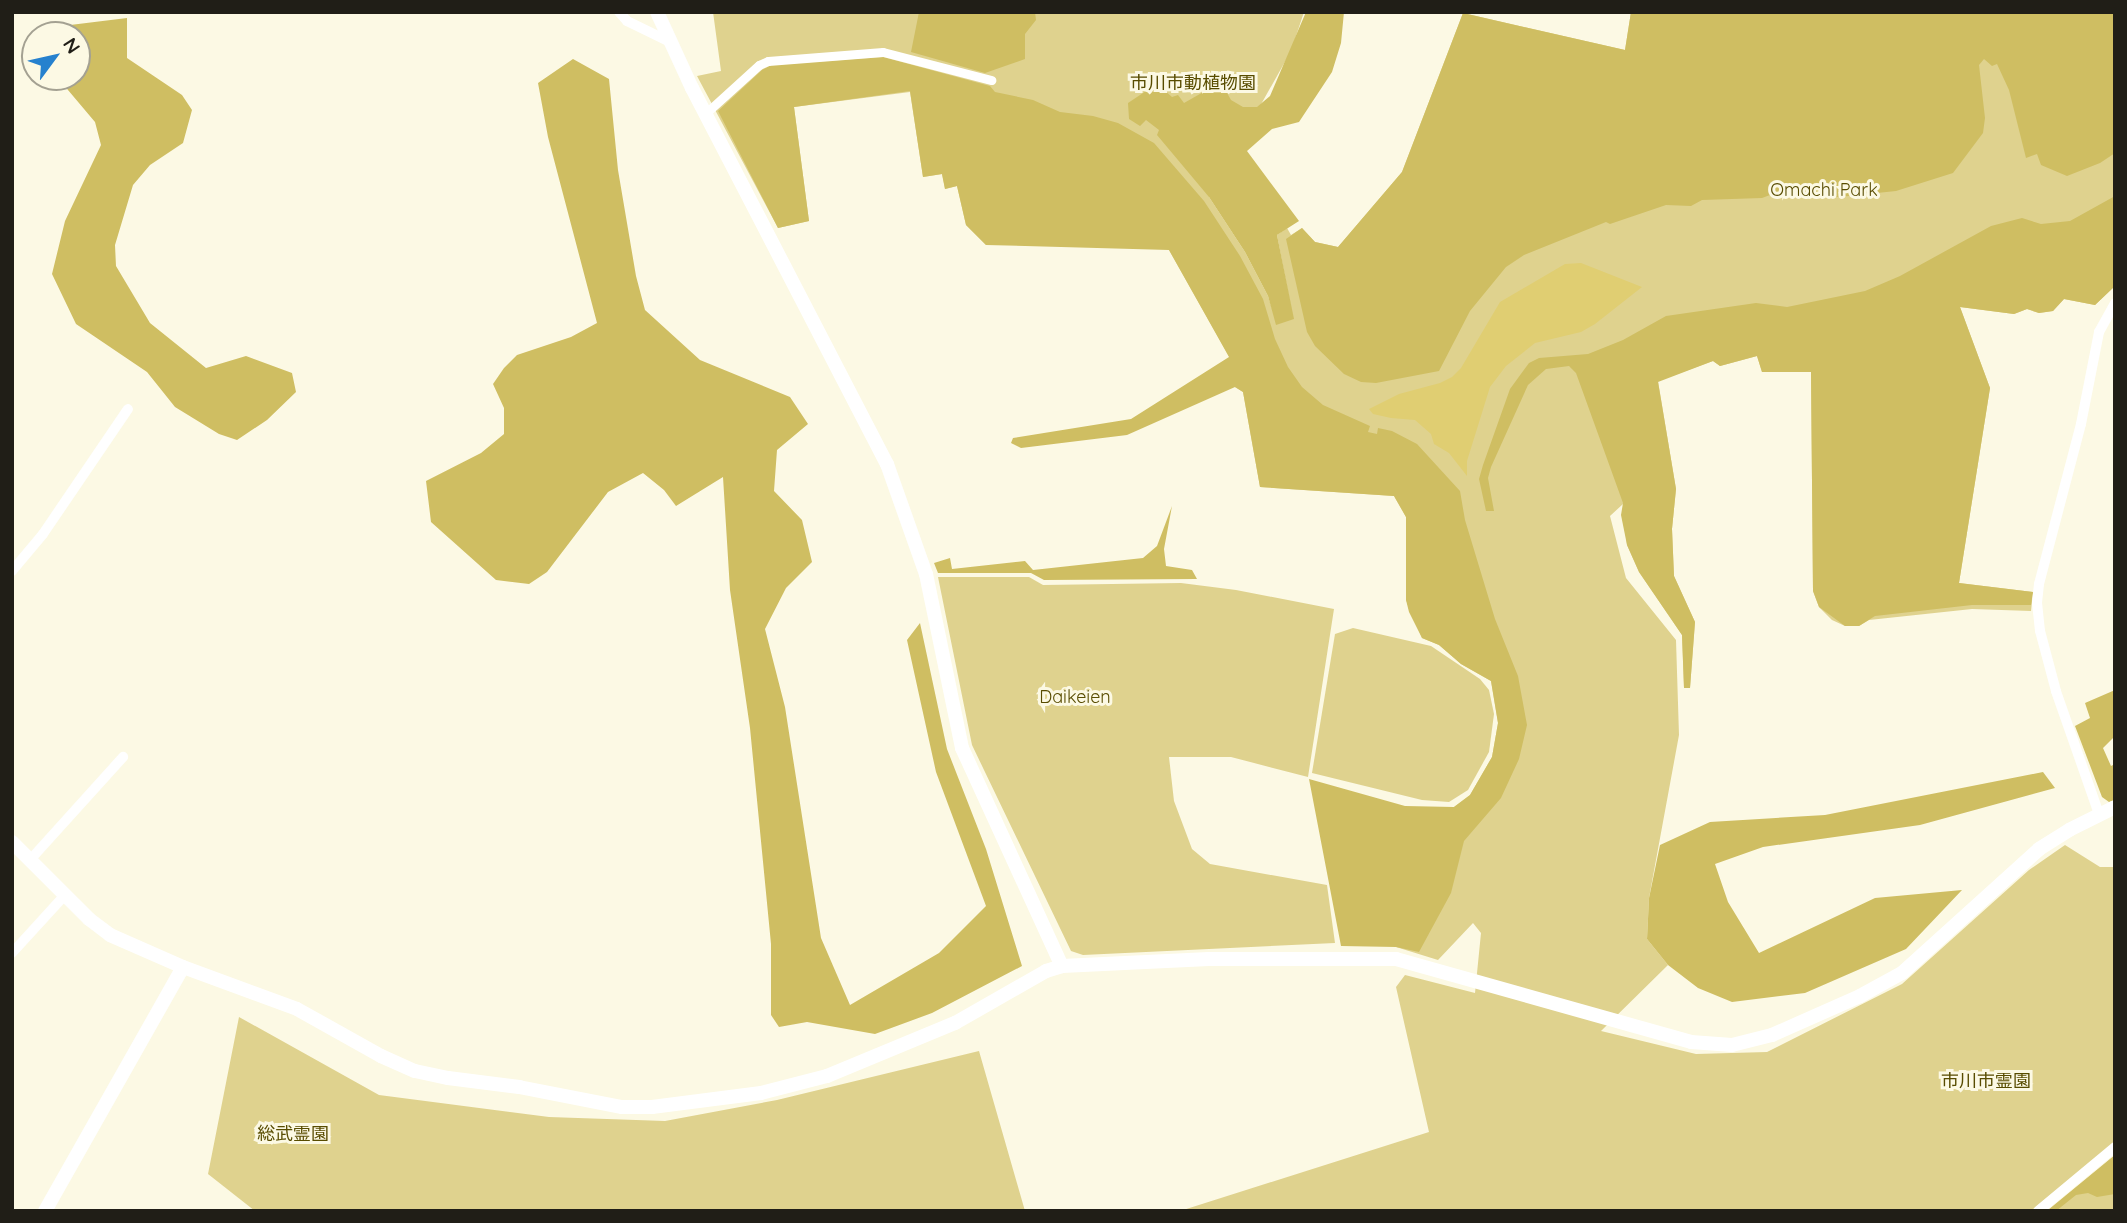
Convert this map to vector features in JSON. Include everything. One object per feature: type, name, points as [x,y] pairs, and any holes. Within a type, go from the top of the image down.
[{"type":"street","points":[[619,12],[627,21],[670,42]]},
{"type":"street","points":[[657,12],[706,113],[887,464],[926,574],[962,748],[1062,966]]},
{"type":"street","points":[[706,113],[759,65],[768,61],[883,52],[991,80]]},
{"type":"street","points":[[2099,814],[2056,691],[2040,631],[2037,603],[2039,584],[2081,424],[2099,332],[2115,303]]},
{"type":"street","points":[[12,571],[43,534],[128,409]]},
{"type":"street","points":[[30,860],[122,757]]},
{"type":"street","points":[[12,842],[64,896],[110,935],[183,967],[298,1009],[381,1056],[415,1071],[622,1107],[652,1107],[761,1093],[816,1080],[947,1027],[1046,971],[1062,966],[1209,959],[1396,959],[1691,1041],[1732,1045],[1772,1035],[1860,996],[1902,973],[2039,849],[2115,807]]},
{"type":"street","points":[[12,953],[64,896]]},
{"type":"street","points":[[46,1211],[183,967]]},
{"type":"street","points":[[2038,1211],[2115,1147]]},
{"type":"green space","name":"Omachi Park","points":[[713,12],[1304,12],[1291,51],[1209,197],[1245,252],[1268,296],[1277,324],[1293,318],[1277,235],[1287,228],[1291,235],[1302,228],[1315,242],[1338,247],[1402,172],[1463,13],[1625,50],[1631,12],[2115,12],[2115,286],[2095,305],[2064,299],[2053,311],[2039,313],[2027,309],[2014,314],[1960,307],[1990,388],[1959,583],[2033,592],[2031,611],[1972,609],[1869,620],[1859,626],[1845,626],[1832,620],[1819,607],[1813,591],[1811,372],[1762,372],[1757,356],[1720,366],[1713,361],[1658,381],[1676,489],[1672,529],[1674,576],[1695,622],[1690,688],[1684,688],[1682,635],[1639,572],[1627,545],[1623,504],[1610,516],[1626,578],[1676,640],[1679,735],[1649,898],[1647,939],[1668,965],[1601,1031],[1696,1054],[1767,1052],[1902,984],[2029,870],[2065,845],[2100,867],[2115,867],[2115,1142],[2031,1211],[1180,1211],[1429,1132],[1396,987],[1405,975],[1475,993],[1481,933],[1473,923],[1438,960],[1396,947],[1454,807],[1470,795],[1492,757],[1498,723],[1491,681],[1461,664],[1439,645],[1422,638],[1406,600],[1406,517],[1394,496],[1260,487],[1243,392],[1235,387],[1230,358],[1169,250],[1114,185],[998,244],[986,245],[966,225],[957,186],[945,189],[942,174],[923,177],[910,92],[794,107],[809,221],[778,228],[697,76],[721,71]]},
{"type":"green space","points":[[919,12],[1035,12],[1036,20],[1025,34],[1025,59],[985,73],[911,52]]},
{"type":"green space","points":[[1306,12],[1344,12],[1341,43],[1332,72],[1299,122],[1272,129],[1247,151],[1299,221],[1277,235],[1294,319],[1276,325],[1268,296],[1245,252],[1209,197],[1157,135],[1159,130],[1146,120],[1140,126],[1129,119],[1128,103],[1152,87],[1163,89],[1172,97],[1178,95],[1184,103],[1221,82],[1231,100],[1243,107],[1257,107],[1270,96]]},
{"type":"green space","points":[[1631,12],[2115,12],[2115,153],[2100,163],[2067,176],[2041,165],[2037,154],[2026,158],[2009,90],[1997,64],[1992,66],[1984,59],[1979,65],[1985,118],[1983,133],[1953,173],[1896,191],[1839,197],[1770,195],[1762,198],[1702,200],[1691,206],[1666,205],[1610,224],[1606,222],[1524,255],[1506,267],[1470,311],[1439,371],[1376,383],[1361,382],[1344,374],[1315,346],[1307,332],[1286,239],[1302,228],[1315,242],[1338,247],[1402,172],[1463,13],[1625,50]]},
{"type":"green space","points":[[127,18],[127,58],[182,95],[192,110],[183,143],[150,165],[133,185],[115,245],[116,266],[150,323],[206,368],[246,356],[292,373],[296,392],[267,420],[237,440],[219,434],[175,407],[147,372],[76,324],[52,274],[65,221],[101,145],[95,122],[69,91],[91,91],[91,22]]},
{"type":"green space","points":[[883,57],[990,86],[995,92],[1033,100],[1060,112],[1093,116],[1118,123],[1154,143],[1204,201],[1240,256],[1263,299],[1275,339],[1288,367],[1302,387],[1323,405],[1370,426],[1368,432],[1377,434],[1378,428],[1392,431],[1417,444],[1460,491],[1465,520],[1495,619],[1518,676],[1527,725],[1519,759],[1501,798],[1464,841],[1451,893],[1419,952],[1396,947],[1341,946],[1309,779],[1405,806],[1454,807],[1470,795],[1492,757],[1498,723],[1491,681],[1461,664],[1439,645],[1422,638],[1409,612],[1406,600],[1406,517],[1394,496],[1260,487],[1243,392],[1235,387],[1127,435],[1021,448],[1011,443],[1013,438],[1131,419],[1229,357],[1169,250],[986,245],[966,225],[957,186],[945,189],[942,174],[923,177],[910,91],[794,107],[809,221],[778,228],[718,111],[762,70],[771,65]]},
{"type":"green space","points":[[573,59],[609,79],[618,170],[636,276],[645,310],[700,360],[790,397],[808,424],[777,450],[774,491],[802,520],[812,562],[786,588],[765,629],[785,707],[821,938],[850,1005],[939,953],[986,906],[936,772],[907,640],[920,623],[947,749],[986,849],[1022,966],[932,1013],[875,1034],[807,1022],[779,1027],[771,1015],[771,944],[750,728],[730,590],[723,477],[676,506],[664,490],[643,473],[608,492],[547,572],[529,584],[496,580],[431,522],[426,481],[481,453],[504,434],[504,408],[493,384],[504,368],[517,355],[571,337],[597,323],[548,137],[538,83]]},
{"type":"green space","points":[[2115,196],[2115,286],[2095,305],[2064,299],[2053,311],[2039,313],[2027,309],[2014,314],[1960,307],[1990,388],[1959,583],[2033,592],[2031,605],[1972,605],[1875,616],[1859,626],[1845,626],[1819,607],[1813,591],[1811,372],[1762,372],[1757,356],[1720,366],[1713,361],[1658,382],[1676,489],[1672,529],[1674,576],[1695,622],[1690,688],[1684,688],[1682,635],[1639,572],[1627,545],[1621,515],[1623,503],[1576,373],[1569,366],[1546,369],[1528,385],[1491,467],[1488,478],[1494,511],[1486,511],[1479,479],[1483,465],[1510,389],[1529,363],[1539,358],[1588,354],[1623,340],[1666,316],[1756,303],[1787,307],[1865,291],[1900,276],[1991,226],[2022,218],[2041,224],[2070,221]]},
{"type":"green space","points":[[1172,506],[1164,549],[1166,566],[1192,570],[1197,579],[1044,580],[1031,573],[938,573],[934,563],[950,558],[952,569],[1025,561],[1033,570],[1143,558],[1157,546]]},
{"type":"green space","name":"Daikeien","points":[[938,577],[1029,577],[1043,585],[1181,583],[1236,590],[1334,609],[1308,777],[1231,757],[1169,757],[1174,801],[1192,849],[1210,864],[1327,885],[1335,943],[1083,955],[1071,951],[972,745]]},
{"type":"green space","points":[[1353,628],[1431,646],[1480,679],[1489,690],[1494,714],[1489,752],[1468,790],[1449,802],[1422,800],[1312,773],[1335,634]]},
{"type":"green space","points":[[2115,690],[2115,736],[2103,748],[2111,766],[2115,764],[2115,800],[2109,802],[2102,797],[2075,726],[2090,718],[2085,703]]},
{"type":"green space","points":[[2043,772],[2055,788],[1920,825],[1763,847],[1715,864],[1728,902],[1759,953],[1875,898],[1962,890],[1906,949],[1805,993],[1732,1002],[1698,988],[1668,965],[1647,939],[1649,898],[1660,845],[1710,822],[1825,815]]},
{"type":"green space","name":"総武霊園","points":[[239,1017],[379,1095],[549,1117],[665,1121],[777,1100],[979,1051],[1025,1211],[255,1211],[208,1174]]},
{"type":"green space","points":[[2115,1155],[2115,1211],[2047,1211]]},
{"type":"green space","points":[[2115,1155],[2115,1194],[2097,1197],[2088,1193],[2076,1195],[2056,1211],[2047,1211]]},
{"type":"shaded area","points":[[1581,263],[1642,287],[1595,324],[1581,332],[1535,343],[1506,366],[1490,387],[1467,461],[1467,476],[1449,453],[1434,444],[1431,434],[1415,420],[1373,414],[1369,409],[1399,394],[1452,377],[1461,368],[1500,302],[1565,264]]},
{"type":"park label","name":"市川市動植物園","points":[[1193,83]]},
{"type":"park label","name":"市川市霊園","points":[[1986,1081]]}]
